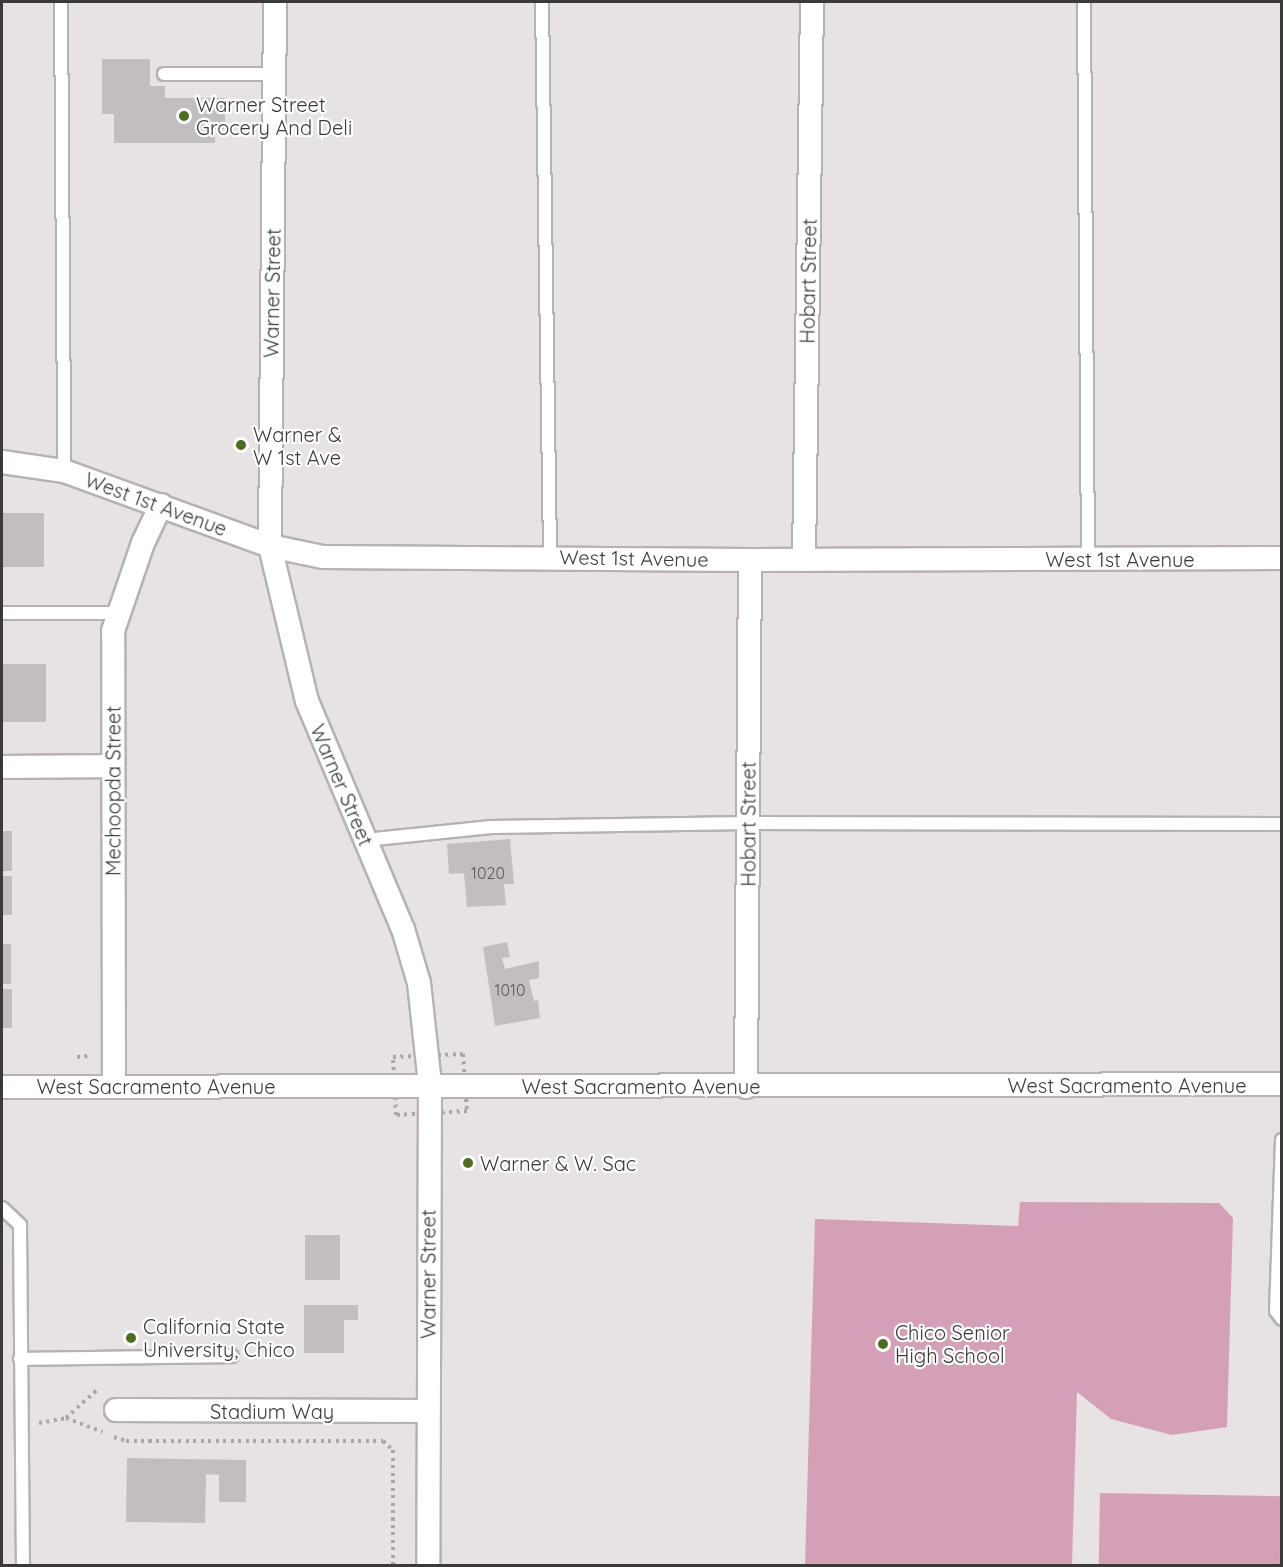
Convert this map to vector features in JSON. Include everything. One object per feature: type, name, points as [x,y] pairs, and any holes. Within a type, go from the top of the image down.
[{"type":"street","name":"Warner Street","points":[[276,2],[270,546],[306,701],[403,929],[419,983],[430,1084],[428,1566]]},
{"type":"street","name":"Hobart Street","points":[[804,560],[812,2]]},
{"type":"street","name":"West 1st Avenue","points":[[2,462],[64,471],[161,504],[270,546],[323,557],[750,560],[1281,558]]},
{"type":"street","name":"Mechoopda Street","points":[[114,1087],[113,631],[117,612],[161,504]]},
{"type":"street","name":"Hobart Street","points":[[746,1087],[750,560]]},
{"type":"street","points":[[2,767],[113,766]]},
{"type":"street","name":"West Sacramento Avenue","points":[[2,1088],[430,1084],[746,1087],[1281,1084]]},
{"type":"street","name":"Stadium Way","points":[[116,1410],[427,1411]]},
{"type":"lane","points":[[61,2],[64,471]]},
{"type":"lane","points":[[542,2],[550,557]]},
{"type":"lane","points":[[1084,2],[1088,559]]},
{"type":"lane","points":[[164,74],[275,74]]},
{"type":"lane","points":[[2,613],[117,612]]},
{"type":"lane","points":[[365,840],[491,827],[748,823],[1281,824]]},
{"type":"lane","points":[[1281,1140],[1276,1311],[1281,1318]]},
{"type":"lane","points":[[2,1208],[20,1225],[23,1566]]},
{"type":"lane","points":[[20,1359],[232,1356]]},
{"type":"path","points":[[97,1390],[66,1418],[126,1441],[383,1441],[393,1450],[393,1566]]},
{"type":"shaded area","points":[[1020,1202],[1219,1203],[1233,1218],[1227,1427],[1172,1435],[1111,1419],[1077,1392],[1072,1565],[805,1565],[815,1219],[1018,1226]]},
{"type":"shaded area","points":[[1100,1493],[1281,1496],[1280,1566],[1099,1565]]},
{"type":"building","points":[[102,59],[150,59],[150,86],[165,86],[165,98],[225,98],[225,129],[215,129],[215,143],[114,143],[114,114],[102,114]]},
{"type":"building","points":[[2,513],[44,513],[44,567],[2,567]]},
{"type":"building","points":[[2,664],[46,664],[46,722],[2,722]]},
{"type":"building","points":[[2,831],[12,831],[12,871],[2,871]]},
{"type":"building","points":[[510,839],[514,884],[504,884],[506,905],[467,907],[464,873],[449,874],[447,844]]},
{"type":"building","points":[[2,876],[12,876],[12,915],[2,915]]},
{"type":"building","points":[[507,942],[510,957],[502,958],[505,969],[539,961],[539,978],[529,980],[534,1001],[538,1000],[540,1018],[495,1026],[483,947]]},
{"type":"building","points":[[2,944],[11,944],[11,984],[2,984]]},
{"type":"building","points":[[2,989],[12,989],[12,1028],[2,1028]]},
{"type":"building","points":[[305,1235],[340,1235],[340,1280],[305,1280]]},
{"type":"building","points":[[304,1305],[358,1305],[358,1320],[344,1320],[344,1353],[304,1353]]},
{"type":"building","points":[[127,1458],[246,1460],[246,1502],[219,1502],[219,1475],[206,1474],[205,1523],[126,1522]]},
{"type":"place","name":"Warner Street Grocery And Deli","points":[[184,116]]},
{"type":"place","name":"Warner & W 1st Ave","points":[[241,445]]},
{"type":"place","name":"Warner & W. Sac","points":[[468,1163]]},
{"type":"place","name":"California State University, Chico","points":[[131,1338]]},
{"type":"place","name":"Chico Senior High School","points":[[883,1344]]}]
